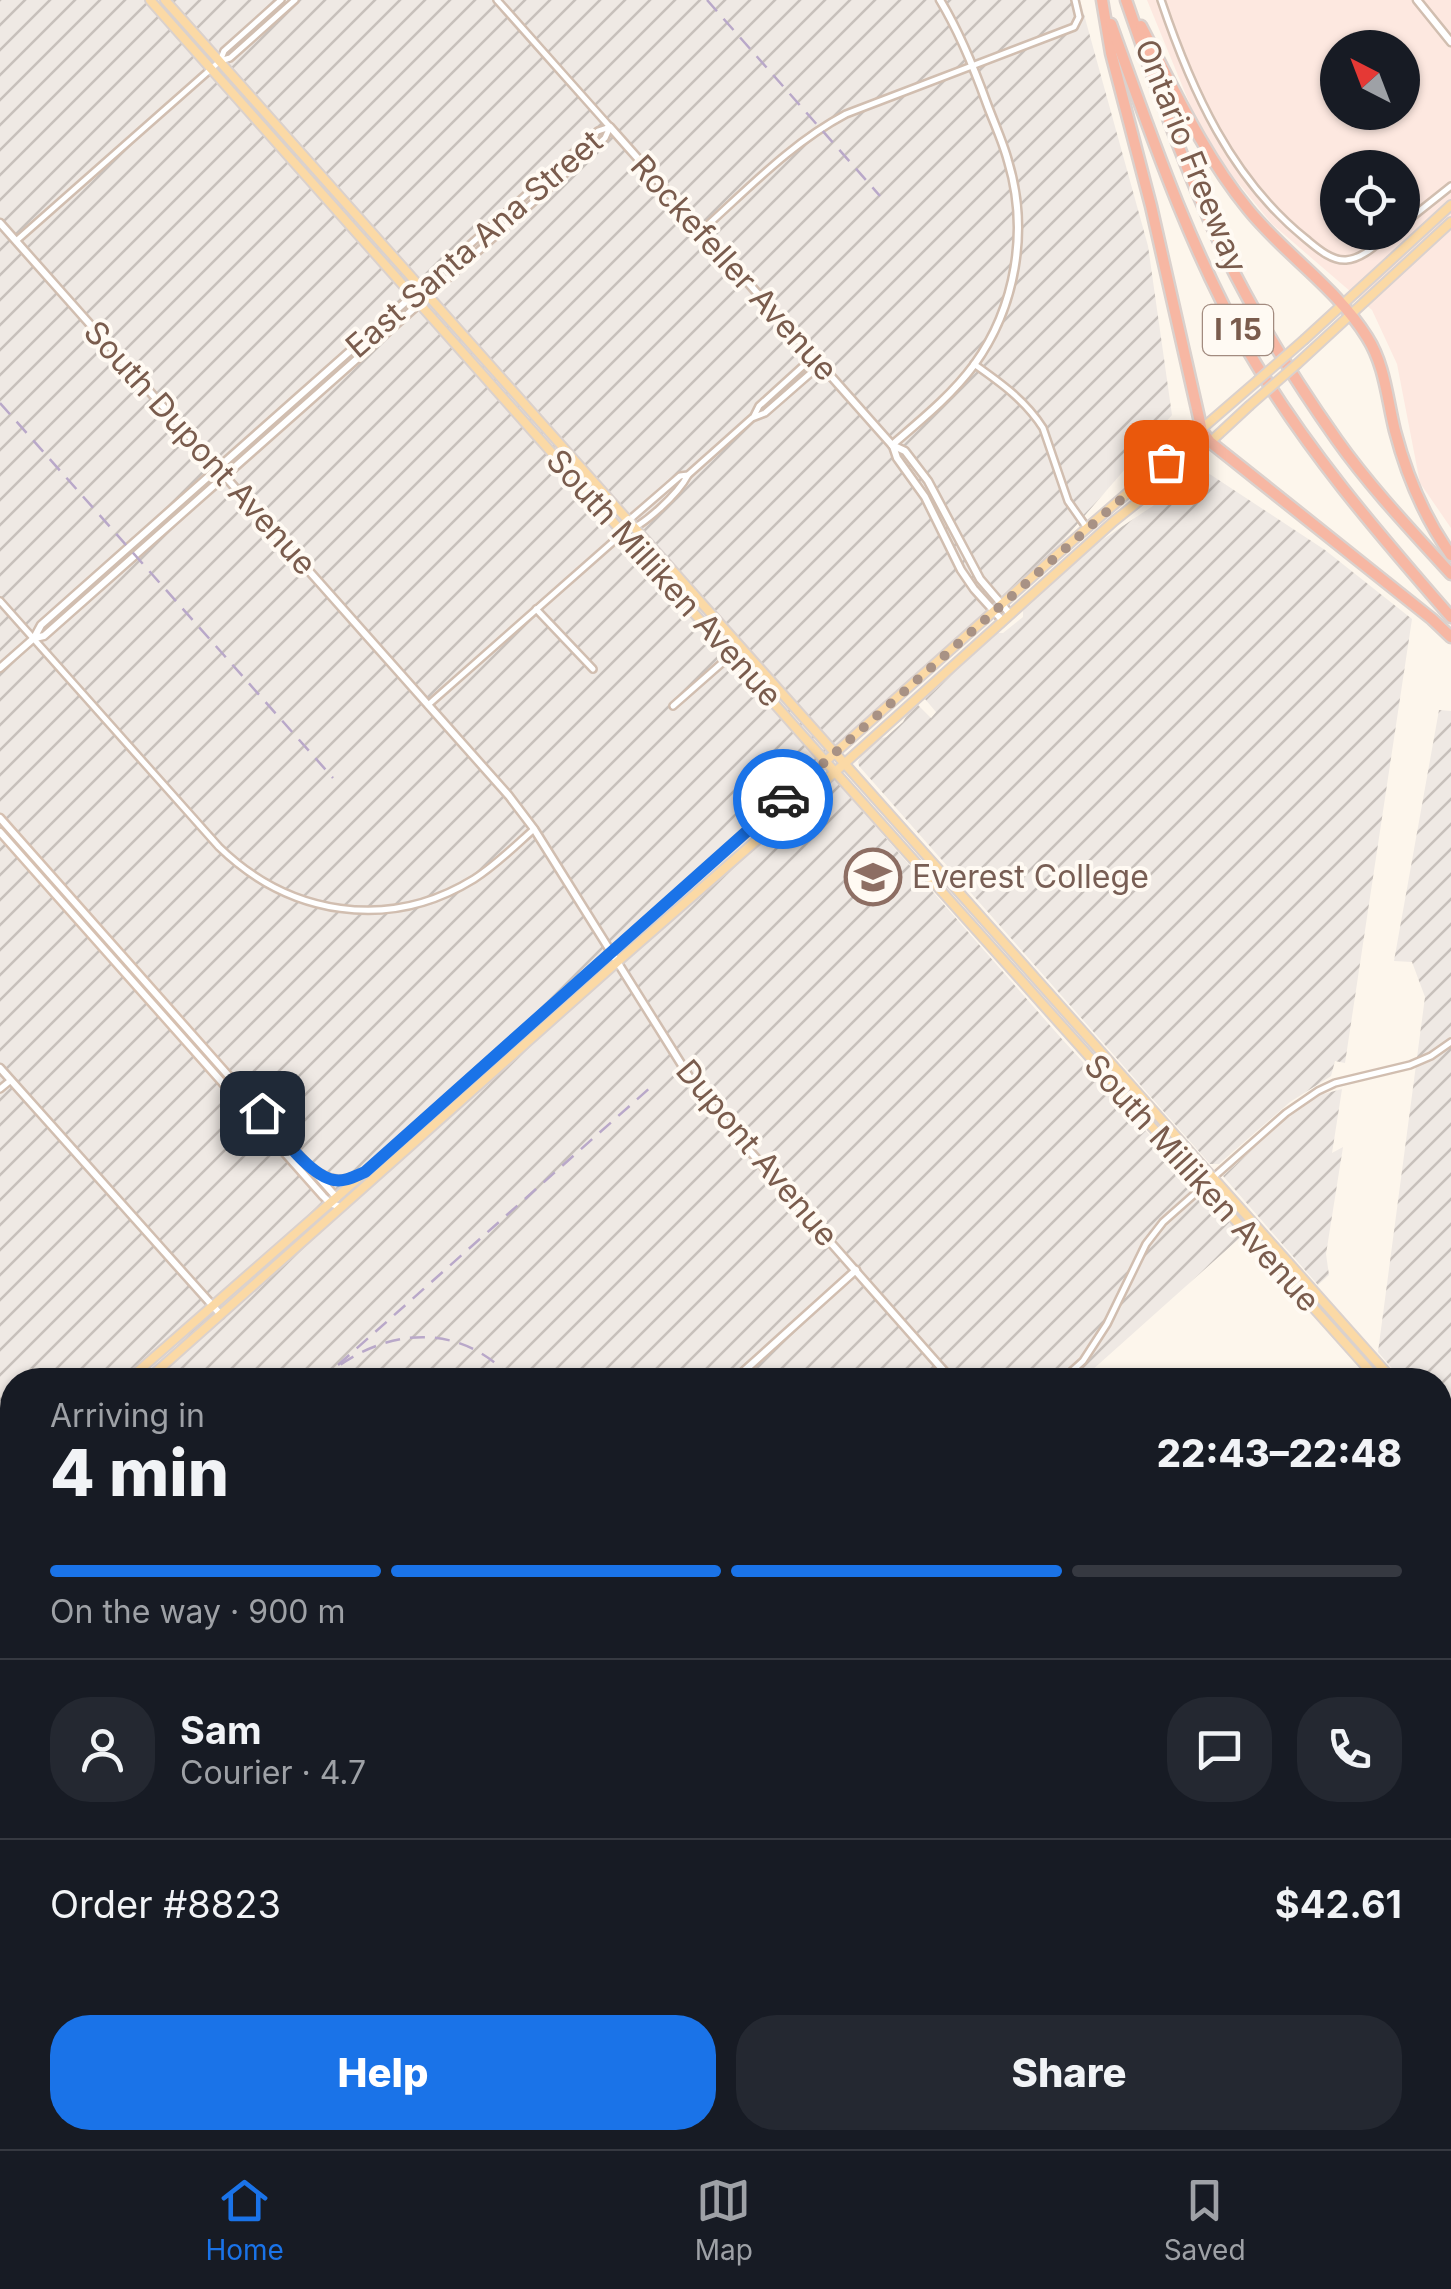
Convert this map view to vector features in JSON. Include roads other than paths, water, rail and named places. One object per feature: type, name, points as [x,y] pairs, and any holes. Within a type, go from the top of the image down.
[{"type":"highway","points":[[1102,0],[1111,53],[1151,206],[1202,431],[1210,442],[1451,637]]},
{"type":"highway","name":"Ontario Freeway","points":[[1102,0],[1189,232],[1248,349],[1350,500],[1451,617]]},
{"type":"highway","points":[[1127,0],[1222,175],[1262,226],[1344,304],[1379,358],[1398,443],[1415,494],[1451,555]]},
{"type":"highway","name":"Ontario Freeway","points":[[1127,0],[1210,224],[1270,336],[1338,442],[1451,574]]},
{"type":"main road","name":"South Milliken Avenue","points":[[150,0],[1367,1368]]},
{"type":"main road","name":"South Milliken Avenue","points":[[165,0],[1382,1368]]},
{"type":"main road","points":[[147,1368],[152,1359],[1202,431],[1451,205]]},
{"type":"main road","points":[[160,1368],[1114,521],[1210,442],[1451,222]]},
{"type":"street","points":[[16,241],[212,69],[224,51],[281,0]]},
{"type":"street","points":[[220,61],[230,58],[295,0]]},
{"type":"street","name":"Rockefeller Avenue","points":[[497,0],[892,445],[905,452],[928,482],[974,569],[1002,605],[1006,617]]},
{"type":"street","points":[[892,445],[945,398],[974,364],[992,336],[1006,302],[1015,264],[1018,221],[1008,162],[973,65],[940,0]]},
{"type":"street","points":[[701,231],[794,148],[832,122],[1069,29],[1078,22],[1074,0]]},
{"type":"street","points":[[1161,0],[1183,62],[1213,126],[1248,178],[1286,221],[1320,249]]},
{"type":"street","points":[[1417,0],[1451,42]]},
{"type":"street","name":"East Santa Ana Street","points":[[0,668],[34,638],[41,626],[420,288],[598,131],[610,127]]},
{"type":"street","name":"East Santa Ana Street","points":[[34,638],[44,636],[420,304],[605,138],[610,127]]},
{"type":"street","points":[[1420,211],[1451,186]]},
{"type":"street","name":"South Dupont Avenue","points":[[0,223],[400,674]]},
{"type":"street","points":[[1321,250],[1345,260],[1368,250]]},
{"type":"street","points":[[428,705],[632,525],[682,486],[688,475],[814,357]]},
{"type":"street","points":[[752,418],[765,413],[820,364]]},
{"type":"street","points":[[974,364],[1019,398],[1038,419],[1068,501],[1088,528]]},
{"type":"street","name":"Rockefeller Avenue","points":[[892,445],[925,497],[961,570],[994,612],[1006,617]]},
{"type":"street","points":[[0,601],[218,847],[252,875],[290,896],[352,910],[417,904],[477,877],[534,829]]},
{"type":"street","points":[[536,609],[593,670]]},
{"type":"street","points":[[673,706],[732,654]]},
{"type":"street","name":"Dupont Avenue","points":[[400,674],[534,829],[694,1086],[942,1368]]},
{"type":"street","points":[[0,818],[312,1168],[333,1200]]},
{"type":"street","points":[[0,832],[340,1207]]},
{"type":"street","points":[[1076,1368],[1108,1324],[1146,1244],[1164,1222],[1286,1113],[1318,1090],[1410,1065],[1451,1042]]},
{"type":"street","points":[[0,1068],[220,1315]]},
{"type":"street","points":[[0,1090],[10,1080]]},
{"type":"street","points":[[312,1168],[332,1180],[345,1180],[365,1172]]},
{"type":"street","points":[[747,1368],[856,1270]]},
{"type":"railway","points":[[707,0],[880,196]]},
{"type":"railway","points":[[0,403],[333,778]]},
{"type":"railway","points":[[338,1365],[652,1086]]},
{"type":"railway","points":[[337,1368],[368,1349],[418,1337],[468,1347],[500,1368]]},
{"type":"place","name":"Everest College","points":[[873,877]]}]
